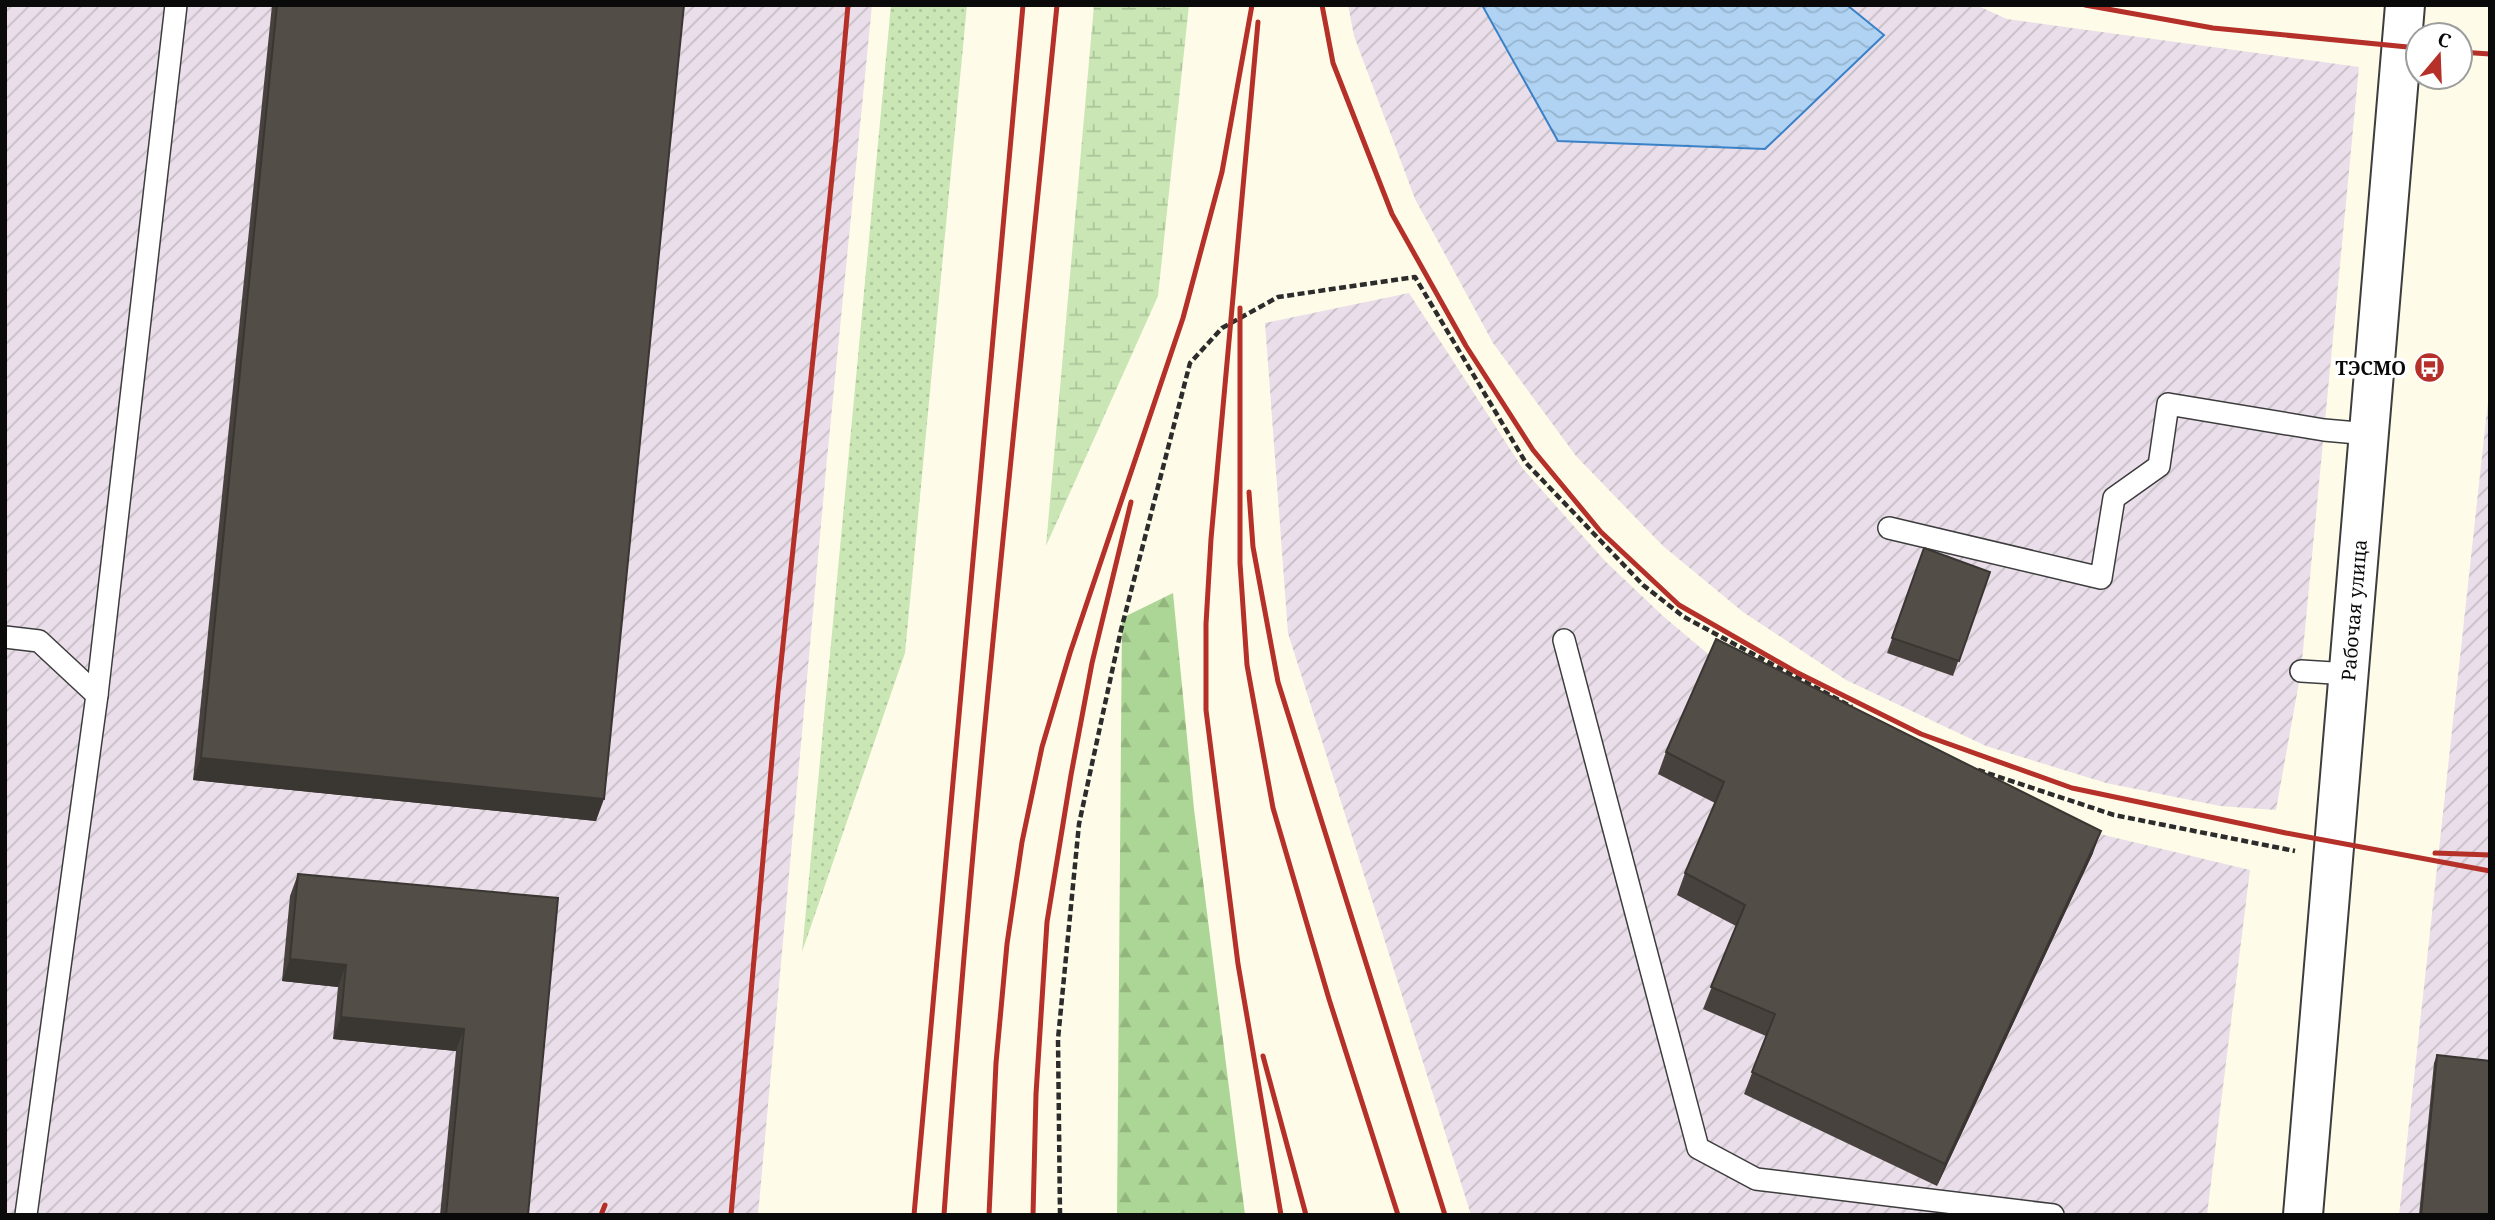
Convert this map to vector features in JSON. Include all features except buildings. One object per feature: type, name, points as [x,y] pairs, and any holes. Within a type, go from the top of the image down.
[{"type":"street","name":"Рабочая улица","points":[[2303,1215],[2405,5]]},
{"type":"lane","points":[[26,1215],[97,695],[176,5]]},
{"type":"lane","points":[[1889,528],[2101,578],[2114,498],[2159,466],[2168,404],[2324,430],[2369,434]]},
{"type":"lane","points":[[5,637],[39,641],[97,695]]},
{"type":"lane","points":[[1564,640],[1698,1148],[1756,1179],[2053,1215]]},
{"type":"lane","points":[[2301,671],[2349,674]]},
{"type":"path","points":[[1060,1215],[1058,1039],[1079,824],[1121,630],[1190,363],[1229,323],[1278,297],[1415,277],[1526,463],[1643,585],[1685,617],[1863,713]]},
{"type":"path","points":[[1971,768],[2115,815],[2333,858]]},
{"type":"shaded area","points":[[5,5],[872,5],[827,459],[758,1215],[5,1215]]},
{"type":"shaded area","points":[[1348,5],[1976,5],[2007,19],[2359,67],[2301,671],[2276,810],[2220,806],[2106,783],[1986,746],[1846,680],[1743,612],[1663,546],[1576,456],[1493,343],[1415,199],[1354,36]]},
{"type":"shaded area","points":[[1409,293],[1523,469],[1605,561],[1663,616],[1714,659],[1948,775],[2104,835],[2250,870],[2207,1215],[1471,1215],[1288,633],[1265,323]]},
{"type":"shaded area","points":[[2490,383],[2490,1215],[2399,1215]]},
{"type":"green space","points":[[891,5],[967,5],[905,653],[802,952]]},
{"type":"green space","points":[[1094,5],[1189,5],[1158,296],[1046,546]]},
{"type":"green space","points":[[1173,593],[1194,809],[1245,1215],[1117,1215],[1122,618]]},
{"type":"water","points":[[1482,5],[1847,5],[1884,35],[1765,149],[1558,141]]},
{"type":"railway","points":[[731,1215],[778,692],[848,5]]},
{"type":"railway","points":[[914,1215],[1023,5]]},
{"type":"railway","points":[[944,1215],[982,761],[1057,5]]},
{"type":"railway","points":[[989,1215],[996,1063],[1007,944],[1022,842],[1042,747],[1070,653],[1183,318],[1222,172],[1252,5]]},
{"type":"railway","points":[[1322,5],[1333,63],[1392,214],[1466,346],[1533,450],[1601,532],[1679,605],[1796,672],[1921,734],[2072,788],[2286,833],[2490,871]]},
{"type":"railway","points":[[2085,5],[2213,28],[2404,47]]},
{"type":"railway","points":[[1258,22],[1211,539],[1206,624],[1206,710],[1238,964],[1281,1215]]},
{"type":"railway","points":[[2474,53],[2490,54]]},
{"type":"railway","points":[[1240,308],[1240,563],[1247,665],[1273,808],[1329,999],[1398,1215]]},
{"type":"railway","points":[[1249,492],[1253,547],[1278,682],[1445,1215]]},
{"type":"railway","points":[[1033,1215],[1036,1094],[1047,922],[1092,663],[1131,502]]},
{"type":"railway","points":[[2435,853],[2490,855]]},
{"type":"railway","points":[[1263,1056],[1306,1215]]},
{"type":"railway","points":[[601,1215],[605,1205]]},
{"type":"place","name":"ТЭСМО","points":[[2429,368]]}]
